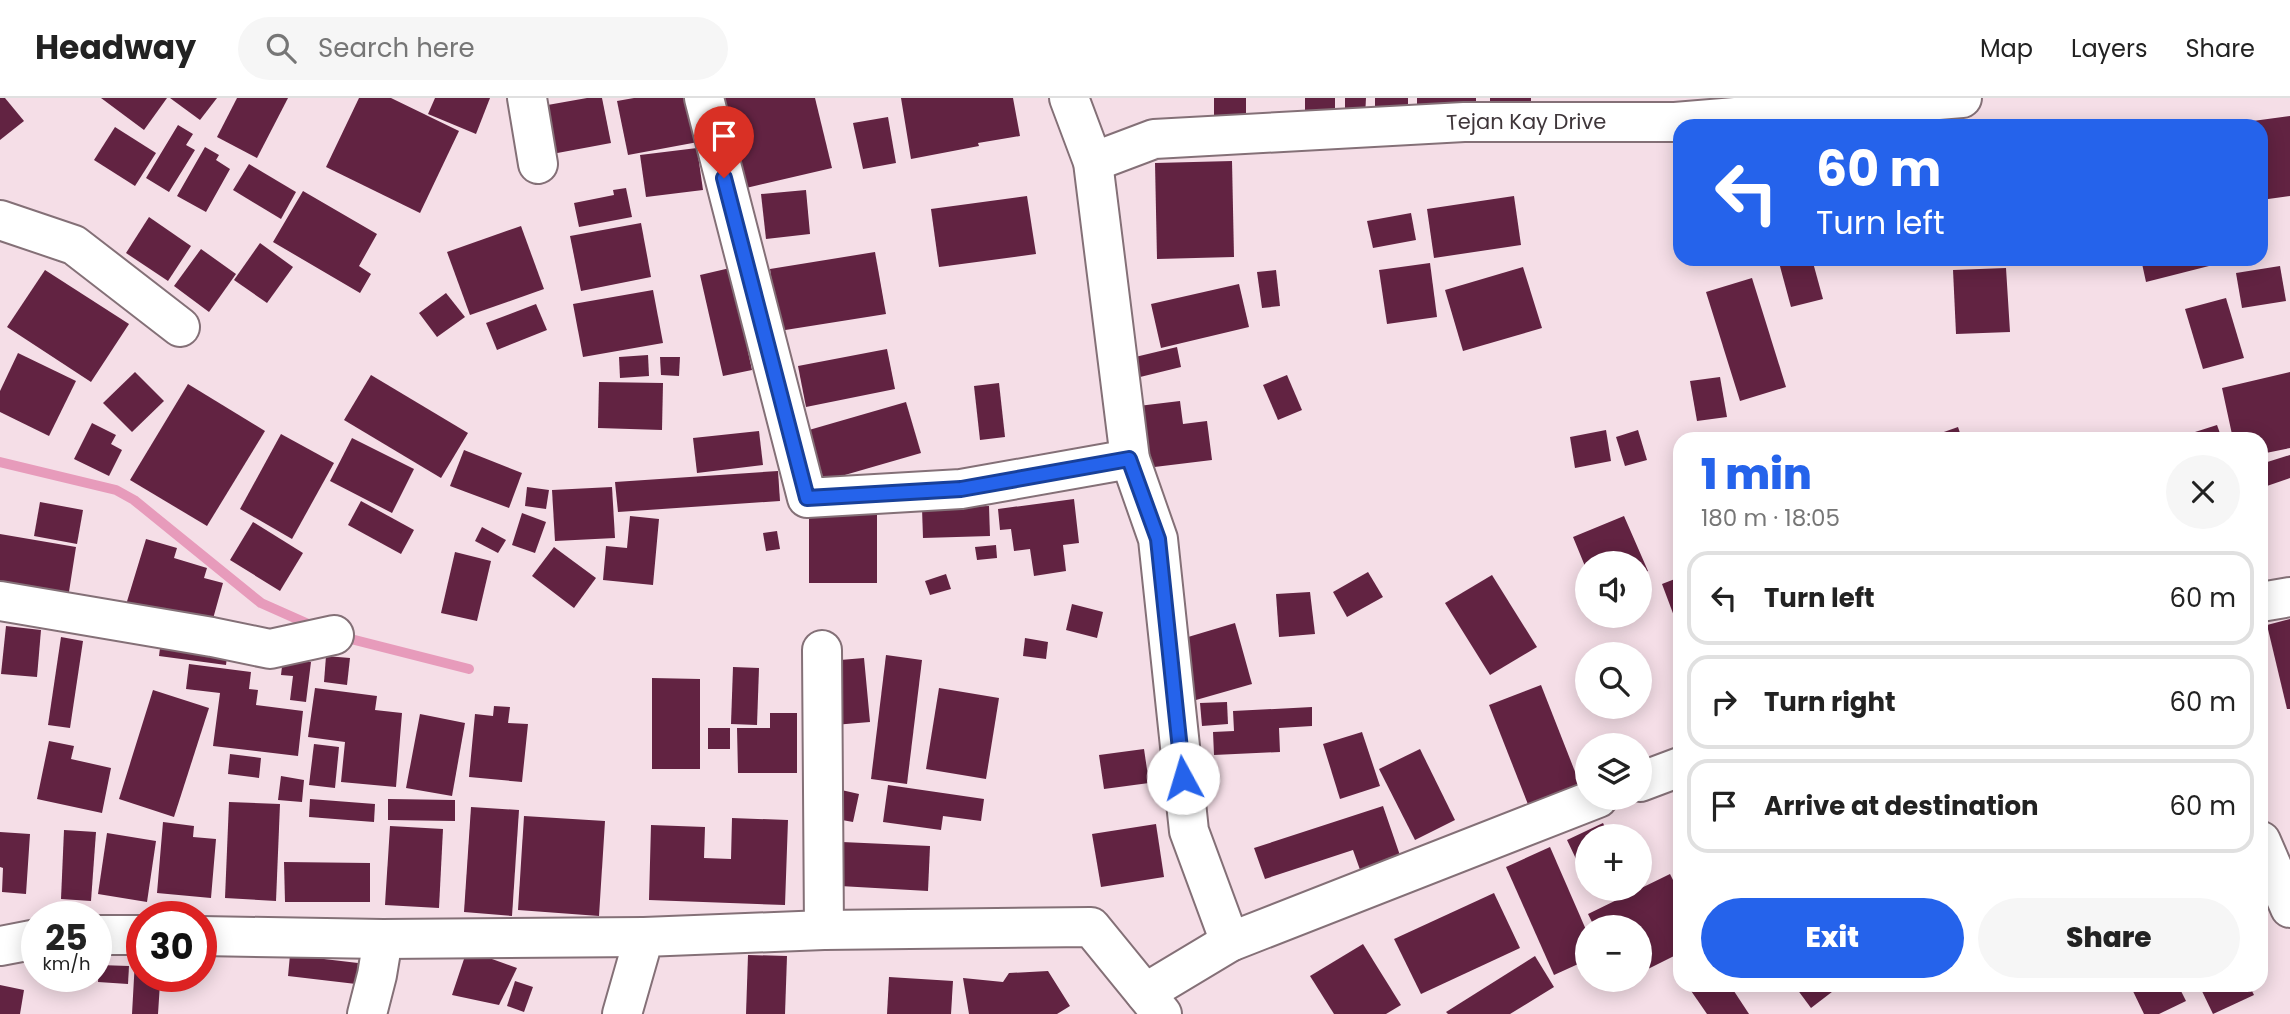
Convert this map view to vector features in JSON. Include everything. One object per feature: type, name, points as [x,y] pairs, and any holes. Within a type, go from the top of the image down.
[{"type":"street","points":[[527,98],[538,164]]},
{"type":"street","points":[[704,98],[807,498],[961,489],[1129,459]]},
{"type":"street","points":[[1069,98],[1093,162],[1129,459],[1158,539],[1189,831],[1230,942]]},
{"type":"street","name":"Tejan Kay Drive","points":[[1711,119],[1962,98]]},
{"type":"street","name":"Tejan Kay Drive","points":[[1093,162],[1154,139],[1464,122],[1673,122]]},
{"type":"street","points":[[0,220],[74,244],[180,327]]},
{"type":"street","points":[[2268,601],[2290,597]]},
{"type":"street","points":[[0,601],[270,649],[334,635]]},
{"type":"street","points":[[821,650],[824,930]]},
{"type":"street","points":[[1652,778],[1673,770]]},
{"type":"street","points":[[217,936],[383,939],[644,937],[824,930],[1091,927],[1154,1003],[1230,942],[1575,807]]},
{"type":"street","points":[[2268,857],[2290,908]]},
{"type":"street","points":[[622,1014],[644,937]]},
{"type":"street","points":[[367,1014],[383,939]]},
{"type":"street","points":[[0,946],[21,942]]},
{"type":"building","points":[[0,98],[5,98],[24,121],[0,140]]},
{"type":"building","points":[[101,98],[167,98],[144,130]]},
{"type":"building","points":[[170,98],[217,98],[200,120]]},
{"type":"building","points":[[237,98],[288,98],[257,158],[217,137]]},
{"type":"building","points":[[359,98],[391,98],[459,131],[420,213],[326,167]]},
{"type":"building","points":[[435,98],[490,98],[476,134],[428,114]]},
{"type":"building","points":[[602,98],[611,143],[552,154],[542,106]]},
{"type":"building","points":[[634,98],[689,98],[698,142],[628,155],[617,101]]},
{"type":"building","points":[[724,98],[815,98],[832,168],[746,188]]},
{"type":"building","points":[[901,98],[1013,98],[1020,136],[911,159]]},
{"type":"building","points":[[1214,98],[1246,98],[1246,124],[1214,124]]},
{"type":"building","points":[[1305,98],[1335,98],[1335,118],[1305,118]]},
{"type":"building","points":[[1345,98],[1366,98],[1365,116],[1345,116]]},
{"type":"building","points":[[1375,98],[1408,98],[1408,115],[1375,115]]},
{"type":"building","points":[[1417,98],[1476,98],[1476,113],[1417,114]]},
{"type":"building","points":[[1490,98],[1531,98],[1531,111],[1490,110]]},
{"type":"building","points":[[2290,116],[2290,196],[2268,199],[2268,119]]},
{"type":"building","points":[[888,117],[896,163],[863,169],[853,123]]},
{"type":"building","points":[[178,125],[193,134],[186,145],[195,150],[169,192],[146,178]]},
{"type":"building","points":[[115,127],[156,153],[135,186],[94,160]]},
{"type":"building","points":[[205,147],[219,155],[216,160],[230,169],[206,212],[177,196]]},
{"type":"building","points":[[697,148],[703,190],[646,197],[640,155]]},
{"type":"building","points":[[1232,161],[1234,257],[1157,259],[1155,163]]},
{"type":"building","points":[[249,164],[296,192],[281,219],[233,190]]},
{"type":"building","points":[[626,188],[632,217],[579,227],[574,203],[614,195],[613,190]]},
{"type":"building","points":[[806,190],[810,234],[766,239],[761,194]]},
{"type":"building","points":[[303,191],[377,234],[359,266],[371,274],[360,293],[273,242]]},
{"type":"building","points":[[1027,196],[1036,254],[939,267],[931,209]]},
{"type":"building","points":[[1514,196],[1521,245],[1434,258],[1427,209]]},
{"type":"building","points":[[1411,213],[1416,240],[1373,248],[1367,221]]},
{"type":"building","points":[[149,217],[191,246],[168,281],[126,253]]},
{"type":"building","points":[[641,223],[651,277],[581,291],[570,236]]},
{"type":"building","points":[[521,226],[544,289],[470,315],[447,252]]},
{"type":"building","points":[[260,243],[293,267],[267,303],[234,280]]},
{"type":"building","points":[[201,249],[236,274],[209,312],[174,286]]},
{"type":"building","points":[[875,252],[886,314],[779,331],[770,269]]},
{"type":"building","points":[[1430,263],[1437,317],[1387,324],[1379,270]]},
{"type":"building","points":[[1780,266],[1814,266],[1823,299],[1791,307]]},
{"type":"building","points":[[2143,266],[2209,266],[2146,282]]},
{"type":"building","points":[[2280,266],[2286,301],[2242,308],[2236,273]]},
{"type":"building","points":[[1523,267],[1542,328],[1463,351],[1445,290]]},
{"type":"building","points":[[730,268],[752,370],[723,376],[700,275]]},
{"type":"building","points":[[2006,268],[2010,332],[1956,334],[1953,270]]},
{"type":"building","points":[[45,270],[129,324],[91,382],[7,327]]},
{"type":"building","points":[[1276,270],[1280,306],[1262,308],[1257,272]]},
{"type":"building","points":[[1752,278],[1786,387],[1740,401],[1706,292]]},
{"type":"building","points":[[1239,284],[1249,327],[1161,348],[1151,304]]},
{"type":"building","points":[[653,290],[663,343],[583,357],[573,304]]},
{"type":"building","points":[[446,293],[465,317],[437,337],[419,313]]},
{"type":"building","points":[[2226,298],[2244,358],[2203,369],[2185,309]]},
{"type":"building","points":[[536,304],[547,330],[497,350],[486,323]]},
{"type":"building","points":[[1177,347],[1181,367],[1136,378],[1131,358]]},
{"type":"building","points":[[887,349],[895,389],[806,407],[798,366]]},
{"type":"building","points":[[18,353],[76,381],[49,436],[0,412],[0,391]]},
{"type":"building","points":[[648,355],[649,376],[620,378],[619,357]]},
{"type":"building","points":[[660,357],[680,357],[679,376],[661,375]]},
{"type":"building","points":[[135,372],[164,401],[132,432],[103,403]]},
{"type":"building","points":[[2290,372],[2290,448],[2268,453],[2268,432],[2231,432],[2222,388]]},
{"type":"building","points":[[371,375],[468,433],[441,478],[344,420]]},
{"type":"building","points":[[1287,375],[1302,410],[1278,420],[1263,385]]},
{"type":"building","points":[[1720,377],[1727,417],[1697,421],[1690,381]]},
{"type":"building","points":[[599,382],[663,383],[662,430],[598,428]]},
{"type":"building","points":[[999,383],[1005,437],[980,440],[974,386]]},
{"type":"building","points":[[188,384],[265,431],[207,526],[130,480]]},
{"type":"building","points":[[1180,401],[1183,424],[1207,421],[1212,460],[1138,469],[1130,407]]},
{"type":"building","points":[[906,402],[921,453],[824,481],[809,430]]},
{"type":"building","points":[[92,423],[116,435],[111,444],[122,450],[109,476],[74,459]]},
{"type":"building","points":[[2217,425],[2220,432],[2195,432]]},
{"type":"building","points":[[1958,427],[1960,432],[1944,432]]},
{"type":"building","points":[[1606,430],[1611,461],[1575,468],[1570,437]]},
{"type":"building","points":[[1638,430],[1647,460],[1625,466],[1616,437]]},
{"type":"building","points":[[759,431],[763,465],[697,473],[693,438]]},
{"type":"building","points":[[281,434],[334,463],[292,539],[240,509]]},
{"type":"building","points":[[352,438],[414,469],[392,513],[330,481]]},
{"type":"building","points":[[464,450],[522,473],[509,508],[450,486]]},
{"type":"building","points":[[2290,455],[2290,478],[2268,486],[2268,462]]},
{"type":"building","points":[[778,471],[780,501],[618,512],[615,482]]},
{"type":"building","points":[[527,487],[549,490],[546,509],[525,506]]},
{"type":"building","points":[[612,487],[615,538],[555,541],[552,490]]},
{"type":"building","points":[[1074,499],[1079,543],[1063,545],[1066,571],[1034,576],[1030,549],[1014,551],[1011,529],[1000,530],[998,509]]},
{"type":"building","points":[[361,501],[414,530],[401,554],[348,525]]},
{"type":"building","points":[[40,502],[83,510],[77,544],[34,536]]},
{"type":"building","points":[[989,506],[990,536],[923,538],[922,508]]},
{"type":"building","points":[[809,511],[877,511],[877,583],[809,583]]},
{"type":"building","points":[[522,513],[546,522],[535,553],[512,545]]},
{"type":"building","points":[[630,516],[659,519],[653,585],[603,580],[606,546],[627,548]]},
{"type":"building","points":[[1624,516],[1639,551],[1579,551],[1573,537]]},
{"type":"building","points":[[253,522],[303,553],[280,591],[230,560]]},
{"type":"building","points":[[482,527],[506,540],[498,553],[475,541]]},
{"type":"building","points":[[777,531],[780,549],[766,551],[763,533]]},
{"type":"building","points":[[0,534],[76,547],[68,598],[0,587]]},
{"type":"building","points":[[146,539],[177,548],[174,558],[207,568],[204,578],[223,583],[209,633],[125,608]]},
{"type":"building","points":[[996,545],[997,558],[977,560],[975,547]]},
{"type":"building","points":[[554,547],[596,578],[574,608],[532,576]]},
{"type":"building","points":[[455,552],[491,561],[477,621],[441,613]]},
{"type":"building","points":[[1368,572],[1383,597],[1347,617],[1333,592]]},
{"type":"building","points":[[946,574],[951,589],[930,595],[925,581]]},
{"type":"building","points":[[1492,575],[1537,647],[1490,675],[1445,603]]},
{"type":"building","points":[[1673,580],[1673,613],[1662,584]]},
{"type":"building","points":[[1310,592],[1315,634],[1279,637],[1276,594]]},
{"type":"building","points":[[1072,604],[1103,612],[1097,638],[1066,630]]},
{"type":"building","points":[[2290,619],[2290,709],[2287,709],[2268,625]]},
{"type":"building","points":[[1235,623],[1252,684],[1196,700],[1178,640]]},
{"type":"building","points":[[6,626],[41,630],[37,677],[1,674]]},
{"type":"building","points":[[162,633],[229,642],[226,665],[159,656]]},
{"type":"building","points":[[61,637],[83,641],[70,728],[48,725]]},
{"type":"building","points":[[1025,638],[1048,642],[1046,659],[1023,656]]},
{"type":"building","points":[[886,655],[922,660],[907,784],[871,779]]},
{"type":"building","points":[[326,656],[350,658],[347,685],[324,682]]},
{"type":"building","points":[[283,658],[311,662],[306,702],[290,700],[293,676],[281,675]]},
{"type":"building","points":[[864,658],[870,722],[834,725],[828,661]]},
{"type":"building","points":[[189,664],[251,672],[249,689],[258,690],[256,705],[303,711],[298,756],[213,746],[220,693],[186,689]]},
{"type":"building","points":[[733,667],[759,668],[757,725],[731,724]]},
{"type":"building","points":[[652,678],[700,679],[700,769],[652,769]]},
{"type":"building","points":[[1541,685],[1575,772],[1575,795],[1531,812],[1489,705]]},
{"type":"building","points":[[315,688],[377,696],[375,710],[402,713],[396,787],[341,782],[345,742],[308,737]]},
{"type":"building","points":[[939,688],[999,698],[986,779],[926,769]]},
{"type":"building","points":[[153,690],[209,708],[174,817],[119,799]]},
{"type":"building","points":[[1227,702],[1228,724],[1202,726],[1200,703]]},
{"type":"building","points":[[494,706],[510,707],[508,723],[528,724],[522,782],[469,777],[475,714],[493,716]]},
{"type":"building","points":[[1312,707],[1312,726],[1279,728],[1280,752],[1214,755],[1213,732],[1234,731],[1233,711]]},
{"type":"building","points":[[770,713],[797,713],[797,773],[738,773],[737,728],[770,728]]},
{"type":"building","points":[[420,714],[465,723],[452,796],[406,788]]},
{"type":"building","points":[[708,728],[730,728],[730,749],[708,749]]},
{"type":"building","points":[[1362,732],[1380,786],[1340,799],[1323,744]]},
{"type":"building","points":[[49,741],[74,746],[71,759],[111,768],[102,813],[37,799]]},
{"type":"building","points":[[314,744],[339,747],[335,788],[309,785]]},
{"type":"building","points":[[1144,749],[1149,783],[1104,789],[1099,755]]},
{"type":"building","points":[[1420,749],[1455,820],[1415,840],[1379,769]]},
{"type":"building","points":[[230,754],[261,758],[259,778],[228,774]]},
{"type":"building","points":[[281,776],[304,780],[302,802],[278,800]]},
{"type":"building","points":[[888,785],[984,799],[981,821],[943,816],[941,830],[883,822]]},
{"type":"building","points":[[837,789],[859,794],[853,822],[831,818]]},
{"type":"building","points":[[310,799],[375,804],[374,822],[309,817]]},
{"type":"building","points":[[388,799],[455,800],[455,821],[388,820]]},
{"type":"building","points":[[229,802],[280,804],[276,901],[225,898]]},
{"type":"building","points":[[1383,806],[1404,867],[1364,881],[1353,850],[1265,879],[1254,848]]},
{"type":"building","points":[[471,807],[519,810],[512,916],[464,912]]},
{"type":"building","points":[[524,816],[605,821],[599,916],[518,910]]},
{"type":"building","points":[[732,818],[788,820],[785,905],[649,900],[651,825],[705,827],[704,858],[731,859]]},
{"type":"building","points":[[163,822],[194,826],[193,837],[216,839],[211,898],[157,893]]},
{"type":"building","points":[[1156,824],[1164,877],[1101,887],[1092,834]]},
{"type":"building","points":[[390,826],[443,829],[439,908],[385,905]]},
{"type":"building","points":[[64,830],[96,832],[91,901],[61,899]]},
{"type":"building","points":[[0,832],[30,834],[26,894],[2,892]]},
{"type":"building","points":[[107,833],[156,841],[147,901],[98,894]]},
{"type":"building","points":[[1575,836],[1575,857],[1567,840]]},
{"type":"building","points":[[842,842],[930,846],[928,891],[840,886]]},
{"type":"building","points":[[1550,847],[1580,915],[1575,915],[1575,965],[1554,975],[1506,867]]},
{"type":"building","points":[[284,862],[370,863],[370,902],[285,902]]},
{"type":"building","points":[[1670,874],[1673,880],[1673,956],[1652,967],[1652,915],[1588,915],[1615,901],[1652,901],[1652,883]]},
{"type":"building","points":[[1494,893],[1520,948],[1421,994],[1394,939]]},
{"type":"building","points":[[1363,944],[1401,1005],[1386,1014],[1334,1014],[1310,976]]},
{"type":"building","points":[[467,950],[517,968],[499,1005],[452,995]]},
{"type":"building","points":[[290,955],[358,963],[356,984],[288,976]]},
{"type":"building","points":[[748,955],[787,956],[785,1014],[746,1014]]},
{"type":"building","points":[[1535,956],[1554,987],[1510,1014],[1446,1012]]},
{"type":"building","points":[[112,965],[126,966],[126,984],[112,983]]},
{"type":"building","points":[[1048,971],[1070,1006],[1057,1014],[969,1014],[963,978],[1003,982],[1009,973]]},
{"type":"building","points":[[889,977],[953,981],[951,1014],[887,1014]]},
{"type":"building","points":[[515,981],[533,987],[524,1012],[507,1006]]},
{"type":"building","points":[[0,985],[21,989],[24,992],[20,1014],[0,1014]]},
{"type":"building","points":[[133,992],[159,992],[158,1014],[132,1014]]},
{"type":"building","points":[[1692,992],[1735,992],[1749,1014],[1707,1014]]},
{"type":"building","points":[[1799,992],[1832,992],[1811,1008]]},
{"type":"building","points":[[2133,992],[2182,992],[2186,1001],[2159,1014],[2144,1014]]},
{"type":"building","points":[[2202,992],[2252,992],[2254,995],[2213,1014]]},
{"type":"waterway","points":[[0,462],[116,490],[134,500],[261,603],[315,627]]},
{"type":"waterway","points":[[339,636],[469,669]]},
{"type":"route","points":[[724,178],[807,498],[961,489],[1129,459],[1158,539],[1183,778]]}]
